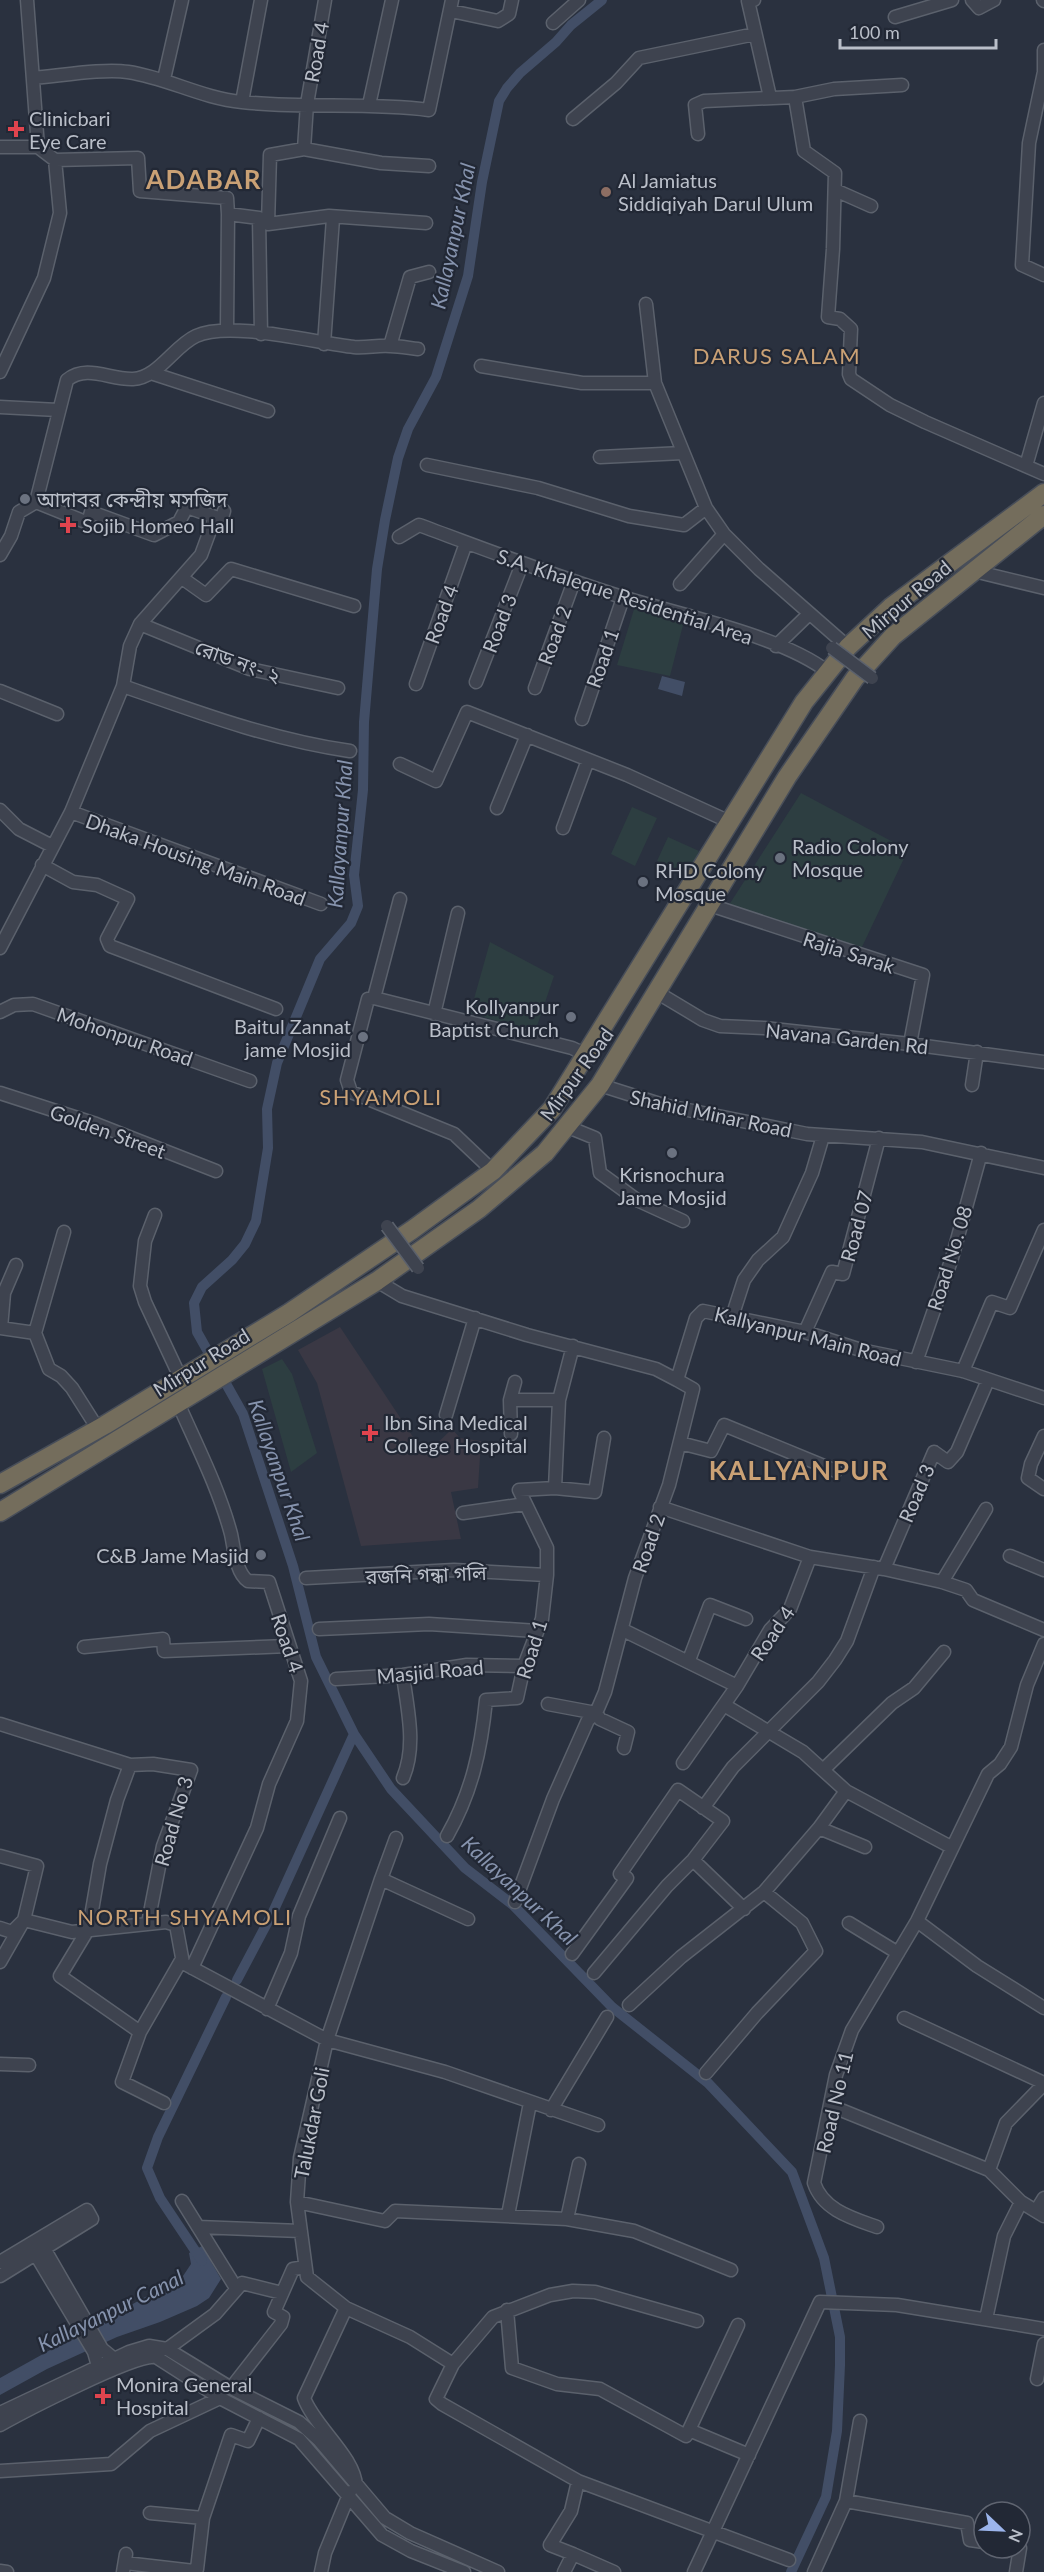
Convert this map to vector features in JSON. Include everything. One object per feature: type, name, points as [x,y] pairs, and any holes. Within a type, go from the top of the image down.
[{"type":"highway","name":"Mirpur Road","points":[[0,1512],[199,1389],[237,1355],[493,1171],[552,1109],[804,702],[828,672],[840,648],[1044,493]]},
{"type":"highway","name":"Mirpur Road","points":[[0,1484],[98,1429],[187,1375],[237,1355],[377,1281],[479,1209],[545,1152],[568,1127],[600,1085],[658,993],[787,777],[847,689],[893,636],[1044,515]]},
{"type":"highway","points":[[828,672],[847,689]]},
{"type":"street","points":[[27,0],[38,147]]},
{"type":"street","points":[[164,79],[182,0]]},
{"type":"street","points":[[242,102],[261,0]]},
{"type":"street","name":"Road 4","points":[[304,149],[307,104],[325,0]]},
{"type":"street","points":[[369,105],[392,0]]},
{"type":"street","points":[[33,78],[126,71],[164,79],[190,92],[242,102],[369,105],[429,110],[452,6],[498,21],[509,14],[512,0]]},
{"type":"street","points":[[553,23],[579,0]]},
{"type":"street","points":[[754,0],[748,1],[771,97]]},
{"type":"street","points":[[895,17],[952,0]]},
{"type":"street","points":[[972,0],[979,8],[994,0]]},
{"type":"street","points":[[573,119],[616,83],[639,58],[755,34]]},
{"type":"street","points":[[1044,51],[1044,72],[1029,143],[1022,265],[1044,275]]},
{"type":"street","points":[[698,134],[695,105],[704,101],[795,97],[834,89],[902,85]]},
{"type":"street","points":[[795,97],[804,151],[836,173],[828,317],[840,319],[851,329],[849,374],[851,379],[925,422],[1044,474]]},
{"type":"street","points":[[0,147],[38,147],[55,160],[138,158],[140,191],[227,198],[227,329]]},
{"type":"street","points":[[261,334],[264,221],[270,155],[304,149],[381,163],[429,166]]},
{"type":"street","points":[[0,372],[44,278],[60,213],[55,160]]},
{"type":"street","points":[[835,190],[871,206]]},
{"type":"street","points":[[228,214],[264,221],[329,216],[426,223]]},
{"type":"street","points":[[324,344],[333,218]]},
{"type":"street","points":[[390,346],[410,277],[429,272]]},
{"type":"street","points":[[646,304],[655,383],[706,508],[724,534],[872,678]]},
{"type":"street","points":[[0,555],[11,536],[19,512],[36,502],[67,380],[75,374],[95,373],[134,380],[152,373],[196,336],[227,329],[324,344],[368,348],[390,346],[418,350]]},
{"type":"street","points":[[481,366],[582,383],[655,383]]},
{"type":"street","points":[[152,373],[268,411]]},
{"type":"street","points":[[1026,466],[1044,403]]},
{"type":"street","points":[[0,407],[58,410]]},
{"type":"street","points":[[600,457],[683,453]]},
{"type":"street","points":[[427,465],[538,488],[629,516],[684,525],[706,508]]},
{"type":"street","points":[[0,948],[71,812],[123,686],[130,646],[140,624],[201,555],[219,514],[187,507],[179,522],[154,535],[92,512],[88,523],[36,502]]},
{"type":"street","name":"S.A. Khaleque Residential Area","points":[[399,537],[419,525],[522,564],[776,646],[810,660],[828,672]]},
{"type":"street","points":[[680,584],[724,534]]},
{"type":"street","name":"Road 4","points":[[416,684],[466,543]]},
{"type":"street","name":"Road 3","points":[[476,682],[522,564]]},
{"type":"street","points":[[182,578],[206,595],[231,569],[354,606]]},
{"type":"street","points":[[974,571],[1044,588]]},
{"type":"street","name":"Road 2","points":[[535,688],[574,581]]},
{"type":"street","name":"Road 1","points":[[582,719],[623,598]]},
{"type":"street","points":[[776,646],[808,615]]},
{"type":"street","name":"রোড নং- ২","points":[[140,624],[250,669],[338,688]]},
{"type":"street","points":[[123,686],[267,734],[308,745],[350,751]]},
{"type":"street","points":[[0,691],[57,714]]},
{"type":"street","points":[[400,764],[436,781],[466,712],[588,760],[730,822]]},
{"type":"street","points":[[497,808],[526,735]]},
{"type":"street","points":[[563,828],[588,760]]},
{"type":"street","points":[[0,810],[19,829],[52,846]]},
{"type":"street","name":"Dhaka Housing Main Road","points":[[71,812],[321,904]]},
{"type":"street","points":[[42,865],[73,882],[97,885],[128,899],[107,939],[110,946],[276,1009]]},
{"type":"street","points":[[374,998],[400,899]]},
{"type":"street","name":"Rajia Sarak","points":[[710,905],[923,975],[910,1044]]},
{"type":"street","points":[[434,1014],[458,913]]},
{"type":"street","name":"Navana Garden Rd","points":[[658,993],[703,1020],[720,1026],[764,1028],[910,1044],[1044,1062]]},
{"type":"street","points":[[493,1171],[454,1134],[351,1092],[347,1080],[368,1000],[374,998],[572,1048],[587,1054]]},
{"type":"street","name":"Mohonpur Road","points":[[0,1012],[14,1005],[33,1004],[250,1081]]},
{"type":"street","points":[[972,1084],[977,1052]]},
{"type":"street","name":"Shahid Minar Road","points":[[600,1085],[663,1105],[823,1136],[922,1142],[1044,1168]]},
{"type":"street","name":"Golden Street","points":[[0,1093],[96,1124],[216,1171]]},
{"type":"street","points":[[568,1127],[595,1138],[600,1173],[637,1200],[683,1221]]},
{"type":"street","points":[[732,1317],[744,1280],[758,1260],[783,1237],[812,1173],[823,1136]]},
{"type":"street","name":"Road 07","points":[[805,1332],[832,1272],[843,1274],[879,1138]]},
{"type":"street","name":"Road No. 08","points":[[916,1362],[952,1258],[981,1153]]},
{"type":"street","points":[[155,1215],[145,1241],[140,1286],[144,1302],[187,1375]]},
{"type":"street","points":[[387,1226],[418,1268]]},
{"type":"street","points":[[963,1371],[992,1302],[1010,1308],[1044,1230]]},
{"type":"street","points":[[64,1232],[36,1334],[49,1369],[61,1376],[72,1388],[98,1429]]},
{"type":"street","points":[[16,1265],[4,1293],[0,1328],[36,1334]]},
{"type":"street","points":[[377,1281],[402,1296],[656,1369],[677,1380]]},
{"type":"street","name":"Kallyanpur Main Road","points":[[677,1380],[699,1312],[703,1311],[805,1332],[861,1350],[963,1371],[1043,1394]]},
{"type":"street","points":[[446,1415],[475,1318]]},
{"type":"street","points":[[555,1488],[559,1400],[573,1346]]},
{"type":"street","name":"Road 2","points":[[515,1902],[553,1798],[588,1720],[596,1713],[623,1630],[636,1578],[680,1443],[693,1389],[677,1380]]},
{"type":"street","name":"Road 3","points":[[703,1808],[733,1767],[818,1682],[835,1660],[847,1641],[934,1452],[948,1462],[957,1452],[988,1380]]},
{"type":"street","points":[[510,1434],[510,1400],[514,1382]]},
{"type":"street","points":[[510,1400],[559,1400]]},
{"type":"street","name":"Road 4","points":[[178,1403],[210,1474],[228,1523],[240,1569],[248,1581],[268,1582],[301,1681],[297,1721],[269,1784],[257,1828],[192,1968]]},
{"type":"street","points":[[680,1443],[711,1451],[724,1425],[836,1471]]},
{"type":"street","points":[[1044,1436],[1031,1464],[1028,1478],[1044,1489]]},
{"type":"street","points":[[463,1513],[525,1503],[519,1490],[555,1488],[595,1492],[604,1438]]},
{"type":"street","name":"Road 1","points":[[447,1836],[463,1806],[473,1778],[483,1731],[486,1700],[517,1698],[524,1666],[542,1619],[547,1575],[546,1548],[525,1503]]},
{"type":"street","points":[[660,1507],[810,1557],[879,1568],[942,1582],[966,1590],[973,1600],[1044,1630]]},
{"type":"street","points":[[942,1582],[986,1509]]},
{"type":"street","points":[[1010,1556],[1044,1570]]},
{"type":"street","name":"Road 4","points":[[683,1762],[737,1686],[771,1630],[790,1609],[801,1587],[810,1557]]},
{"type":"street","name":"রজনি গন্ধা গলি","points":[[306,1578],[454,1570],[547,1575]]},
{"type":"street","points":[[689,1660],[710,1605],[746,1619]]},
{"type":"street","points":[[319,1629],[429,1624],[537,1631]]},
{"type":"street","points":[[623,1630],[689,1660],[737,1686]]},
{"type":"street","points":[[84,1647],[163,1639],[164,1651],[288,1646]]},
{"type":"street","name":"Road No 11","points":[[877,2227],[831,2207],[818,2196],[814,2183],[836,2075],[852,2030],[917,1921],[988,1774],[1000,1764],[1011,1748],[1027,1685],[1044,1644]]},
{"type":"street","points":[[824,1769],[892,1703],[914,1689],[944,1652]]},
{"type":"street","name":"Masjid Road","points":[[336,1679],[403,1675],[466,1665],[524,1666]]},
{"type":"street","points":[[403,1675],[410,1757],[403,1778]]},
{"type":"street","points":[[548,1704],[596,1713],[600,1719],[628,1732],[624,1748]]},
{"type":"street","points":[[724,1705],[770,1731],[824,1769],[846,1791],[951,1847]]},
{"type":"street","name":"Road No 3","points":[[0,1724],[130,1765],[153,1764],[191,1770],[163,1846],[148,1923]]},
{"type":"street","points":[[130,1765],[117,1800],[100,1864],[89,1928],[60,1976],[140,2032]]},
{"type":"street","points":[[572,1954],[602,1916],[627,1878],[620,1874],[678,1790],[723,1821],[693,1860],[667,1886],[594,1973]]},
{"type":"street","points":[[628,2006],[695,1945],[764,1892],[819,1828],[846,1791]]},
{"type":"street","points":[[267,2009],[291,1953],[299,1916],[340,1818]]},
{"type":"street","points":[[819,1828],[865,1847]]},
{"type":"street","points":[[327,2040],[396,1838]]},
{"type":"street","points":[[0,1856],[37,1866],[24,1920],[0,1962]]},
{"type":"street","points":[[693,1860],[744,1909]]},
{"type":"street","points":[[381,1879],[468,1919]]},
{"type":"street","points":[[706,2073],[757,2013],[816,1951],[802,1923],[764,1892]]},
{"type":"street","points":[[24,1920],[72,1932],[89,1928],[148,1923],[166,1922],[176,1925],[182,1959],[140,2032],[122,2082],[164,2103]]},
{"type":"street","points":[[0,1928],[12,1932],[24,1920]]},
{"type":"street","points":[[917,1921],[976,1966],[1044,2008]]},
{"type":"street","points":[[849,1923],[898,1953]]},
{"type":"street","name":"Talukdar Goli","points":[[182,1959],[192,1968],[327,2040],[445,2072],[598,2125]]},
{"type":"street","points":[[550,2110],[607,2017]]},
{"type":"street","points":[[904,2018],[1044,2083],[1006,2123],[989,2170]]},
{"type":"street","name":"Talukdar Goli","points":[[305,2267],[297,2202],[300,2158],[327,2040]]},
{"type":"street","points":[[0,2064],[29,2065]]},
{"type":"street","points":[[508,2215],[530,2103]]},
{"type":"street","points":[[831,2106],[989,2170],[1021,2202],[1040,2213],[1044,2198]]},
{"type":"street","points":[[567,2219],[579,2164]]},
{"type":"street","points":[[182,2201],[236,2288]]},
{"type":"street","points":[[297,2202],[385,2221],[394,2211],[567,2219],[634,2231],[731,2270]]},
{"type":"street","points":[[986,2319],[1004,2236],[1021,2202]]},
{"type":"street","points":[[198,2227],[301,2231]]},
{"type":"street","points":[[0,2262],[38,2247]]},
{"type":"street","points":[[0,2276],[38,2247]]},
{"type":"street","points":[[38,2247],[98,2350],[98,2366]]},
{"type":"street","points":[[231,2388],[281,2324],[283,2317],[274,2312],[293,2270],[305,2267],[307,2277],[346,2308],[410,2337],[453,2364]]},
{"type":"street","points":[[170,2355],[215,2314],[242,2283],[282,2293]]},
{"type":"street","points":[[697,2320],[595,2292],[573,2291],[550,2295],[493,2317],[453,2364],[436,2399],[578,2481],[789,2560]]},
{"type":"street","points":[[694,2572],[715,2532],[818,2305],[825,2301],[897,2305],[1044,2329]]},
{"type":"street","points":[[346,2308],[304,2398],[324,2432],[350,2466],[356,2486]]},
{"type":"street","points":[[507,2310],[512,2368],[557,2384],[600,2389],[686,2436],[738,2325]]},
{"type":"street","points":[[1037,2379],[1044,2344]]},
{"type":"street","points":[[98,2350],[113,2358]]},
{"type":"street","points":[[0,2425],[150,2351]]},
{"type":"street","points":[[0,2412],[113,2358],[150,2351],[170,2355],[305,2426],[391,2523],[498,2572]]},
{"type":"street","points":[[170,2355],[220,2398],[299,2439],[323,2464],[377,2530],[389,2539],[464,2572]]},
{"type":"street","points":[[0,2470],[111,2464],[150,2431],[220,2398]]},
{"type":"street","points":[[125,2563],[194,2571],[199,2561],[203,2518],[231,2435],[248,2441],[259,2418]]},
{"type":"street","points":[[814,2572],[846,2501],[860,2421]]},
{"type":"street","points":[[689,2430],[749,2455]]},
{"type":"street","points":[[578,2481],[571,2511],[550,2546],[614,2572]]},
{"type":"street","points":[[321,2572],[325,2553],[347,2495],[356,2486]]},
{"type":"street","points":[[846,2501],[967,2523],[970,2540],[972,2540]]},
{"type":"street","points":[[150,2513],[203,2518]]},
{"type":"street","points":[[564,2572],[573,2554]]},
{"type":"street","points":[[0,2571],[7,2572]]},
{"type":"shaded area","points":[[635,606],[684,621],[670,676],[617,665]]},
{"type":"shaded area","points":[[801,793],[908,850],[860,951],[727,908]]},
{"type":"shaded area","points":[[632,807],[657,818],[635,866],[611,854]]},
{"type":"shaded area","points":[[668,837],[699,851],[686,877],[657,861]]},
{"type":"shaded area","points":[[490,942],[554,976],[535,1032],[470,1013]]},
{"type":"shaded area","name":"Ibn Sina Medical College Hospital","points":[[340,1327],[425,1455],[452,1429],[460,1438],[481,1441],[478,1488],[451,1492],[461,1539],[361,1546],[317,1383],[298,1350]]},
{"type":"shaded area","points":[[282,1359],[292,1374],[317,1453],[291,1472],[262,1369]]},
{"type":"water","points":[[662,676],[685,682],[682,696],[658,689]]},
{"type":"water","points":[[202,2246],[221,2279],[209,2298],[197,2306],[117,2337],[47,2369],[0,2395],[0,2378],[183,2276],[191,2264],[189,2253]]},
{"type":"waterway","name":"Kallayanpur Khal","points":[[602,0],[571,25],[556,42],[520,73],[499,101],[482,182],[468,276],[436,377],[408,429],[398,458],[385,520],[377,569],[364,722],[363,790],[354,875],[358,906],[351,923],[320,959],[277,1063],[267,1109],[268,1148],[256,1221],[245,1244],[232,1260],[202,1287],[194,1303],[197,1332],[243,1414],[293,1566],[316,1657],[354,1734],[391,1789],[465,1868],[513,1905],[612,2007],[708,2083],[792,2172],[824,2258],[840,2337],[840,2365],[837,2431],[826,2497],[791,2572]]},
{"type":"waterway","points":[[237,1980],[273,1912],[354,1734]]},
{"type":"waterway","name":"Kallayanpur Canal","points":[[202,2261],[160,2198],[147,2168],[158,2137],[226,1997]]},
{"type":"place","name":"Clinicbari Eye Care","points":[[16,129]]},
{"type":"place","name":"Al Jamiatus Siddiqiyah Darul Ulum","points":[[606,192]]},
{"type":"place","name":"আদাবর কেন্দ্রীয় মসজিদ","points":[[25,499]]},
{"type":"place","name":"Sojib Homeo Hall","points":[[68,525]]},
{"type":"place","name":"Radio Colony Mosque","points":[[780,858]]},
{"type":"place","name":"RHD Colony Mosque","points":[[643,882]]},
{"type":"place","name":"Kollyanpur Baptist Church","points":[[571,1017]]},
{"type":"place","name":"Baitul Zannat jame Mosjid","points":[[363,1037]]},
{"type":"place","name":"Krisnochura Jame Mosjid","points":[[672,1153]]},
{"type":"place","name":"Ibn Sina Medical College Hospital","points":[[370,1433]]},
{"type":"place","name":"C&B Jame Masjid","points":[[261,1555]]},
{"type":"place","name":"Monira General Hospital","points":[[103,2396]]},
{"type":"district","name":"ADABAR","points":[[204,179]]},
{"type":"district","name":"DARUS SALAM","points":[[777,355]]},
{"type":"district","name":"SHYAMOLI","points":[[381,1096]]},
{"type":"district","name":"KALLYANPUR","points":[[799,1470]]},
{"type":"district","name":"NORTH SHYAMOLI","points":[[185,1916]]}]
